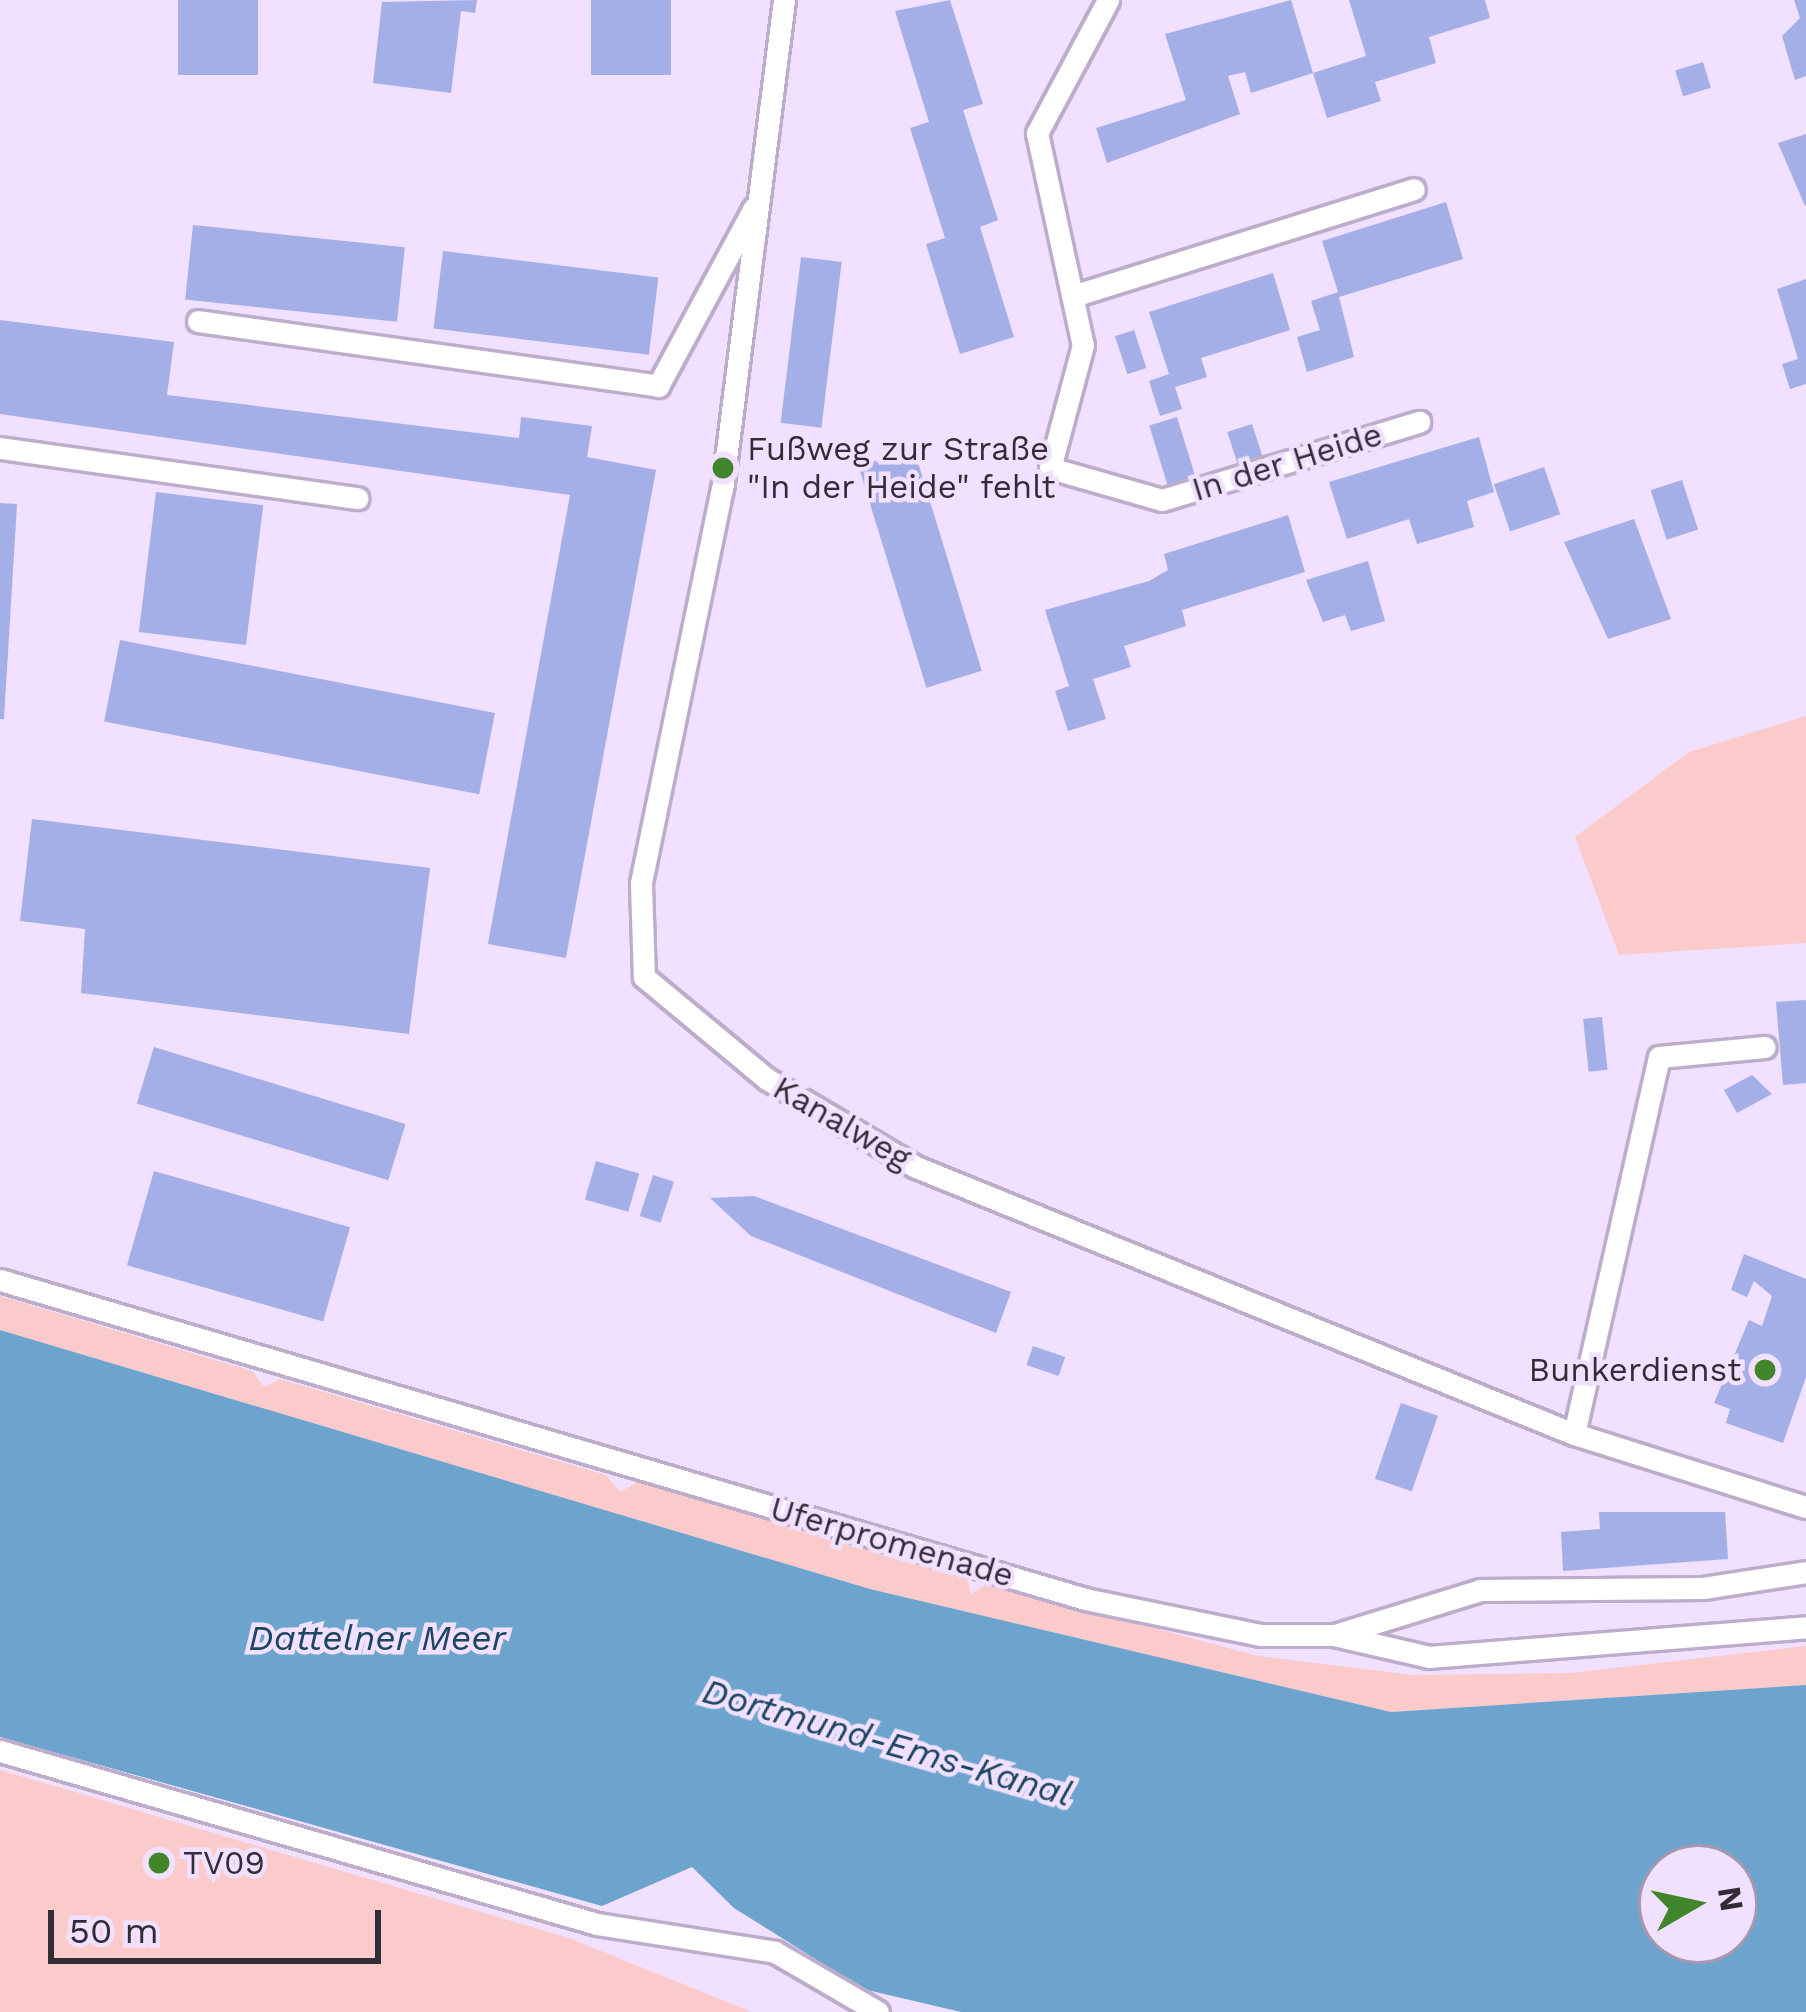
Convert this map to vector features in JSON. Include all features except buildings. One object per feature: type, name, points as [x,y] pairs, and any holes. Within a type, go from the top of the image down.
[{"type":"lane","name":"Kanalweg","points":[[784,0],[722,488],[641,884],[644,977],[766,1079],[916,1167],[1574,1434],[1806,1507]]},
{"type":"lane","name":"In der Heide","points":[[1108,0],[1037,133],[1083,345],[1050,468],[1162,500],[1419,422]]},
{"type":"lane","points":[[1073,296],[1414,189]]},
{"type":"lane","name":"Kanalweg","points":[[198,321],[658,386],[760,197]]},
{"type":"lane","points":[[0,448],[358,498]]},
{"type":"lane","points":[[1574,1434],[1659,1058],[1766,1047]]},
{"type":"lane","name":"Uferpromenade","points":[[0,1280],[1085,1598],[1260,1635],[1334,1635],[1429,1657],[1806,1627]]},
{"type":"lane","points":[[1334,1635],[1480,1590],[1703,1588],[1806,1572]]},
{"type":"lane","points":[[0,1750],[597,1924],[776,1952],[878,2012]]},
{"type":"shaded area","points":[[1806,716],[1806,943],[1619,955],[1575,837],[1689,752]]},
{"type":"shaded area","points":[[0,1296],[252,1371],[264,1387],[280,1379],[606,1475],[620,1492],[638,1482],[878,1548],[967,1576],[971,1594],[988,1584],[1258,1656],[1413,1675],[1571,1673],[1806,1646],[1806,1685],[1391,1712],[870,1589],[0,1330]]},
{"type":"shaded area","name":"TV09","points":[[0,1770],[569,1938],[752,2012],[0,2012]]},
{"type":"water","name":"Dattelner Meer","points":[[0,1330],[870,1589],[1391,1712],[1806,1685],[1806,2012],[961,2012],[863,1989],[734,1908],[692,1867],[602,1906],[0,1737]]},
{"type":"place","name":"Fußweg zur Straße \"In der Heide\" fehlt","points":[[723,468]]},
{"type":"place","name":"Bunkerdienst","points":[[1765,1370]]},
{"type":"place","name":"TV09","points":[[159,1863]]},
{"type":"water label","name":"Dortmund-Ems-Kanal","points":[[887,1743]]}]
